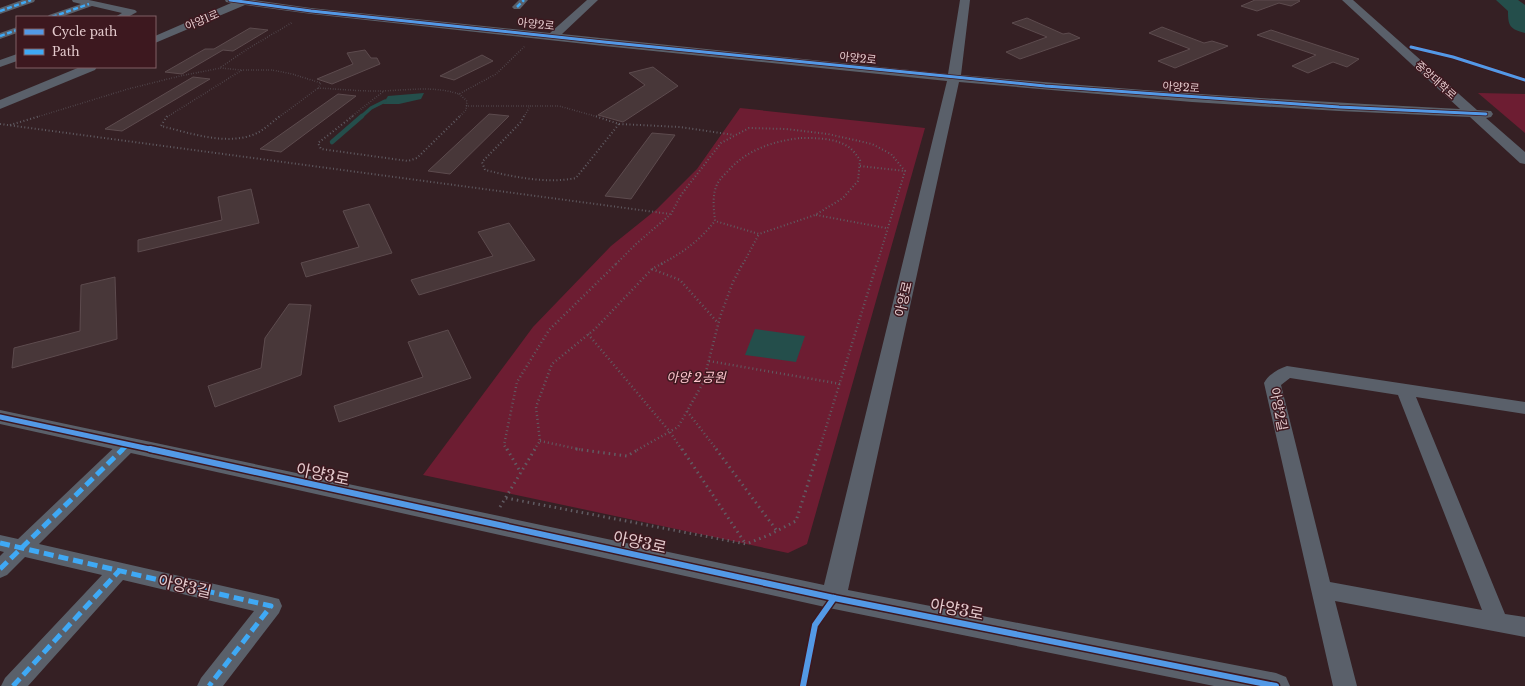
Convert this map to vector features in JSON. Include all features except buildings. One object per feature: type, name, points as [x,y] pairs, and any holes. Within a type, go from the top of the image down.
[{"type":"street","points":[[0,11],[31,0]]},
{"type":"street","points":[[76,0],[132,12],[122,16]]},
{"type":"street","name":"아양2로","points":[[230,0],[311,11],[954,78],[1128,94],[1311,106],[1480,114]]},
{"type":"street","points":[[517,7],[524,0]]},
{"type":"street","points":[[554,36],[593,0]]},
{"type":"street","name":"아양로","points":[[834,598],[954,78],[964,0]]},
{"type":"street","name":"중앙대학로","points":[[1346,0],[1480,114],[1525,148]]},
{"type":"street","name":"중앙대학로","points":[[1358,0],[1480,114],[1525,160]]},
{"type":"street","name":"아양1로","points":[[156,40],[246,1]]},
{"type":"street","points":[[55,16],[89,4]]},
{"type":"street","points":[[0,36],[16,30]]},
{"type":"street","points":[[0,64],[16,57]]},
{"type":"street","points":[[0,105],[88,68]]},
{"type":"street","name":"아양2길","points":[[1345,686],[1272,384],[1287,372],[1525,408]]},
{"type":"street","points":[[1404,390],[1497,621]]},
{"type":"street","name":"아양3로","points":[[0,417],[834,598],[1276,686]]},
{"type":"street","points":[[0,569],[128,445]]},
{"type":"street","name":"아양3길","points":[[0,544],[271,606],[209,686]]},
{"type":"street","points":[[13,686],[119,571]]},
{"type":"street","points":[[1322,589],[1525,626]]},
{"type":"path","points":[[221,68],[249,48],[311,11]]},
{"type":"path","points":[[459,94],[496,74],[529,43]]},
{"type":"path","points":[[10,125],[128,89],[221,68],[242,70],[254,68],[278,70],[321,83],[318,88],[257,133],[245,137],[232,139],[161,126],[167,116],[242,70]]},
{"type":"path","points":[[318,88],[384,91],[419,88],[446,89],[459,94],[467,101],[466,110],[417,158],[408,161],[321,148],[318,143],[384,91]]},
{"type":"path","points":[[466,106],[559,106],[619,124],[680,127],[735,135]]},
{"type":"path","points":[[530,106],[521,122],[482,162],[485,170],[505,175],[566,181],[576,178],[619,124]]},
{"type":"path","points":[[0,124],[671,214]]},
{"type":"path","points":[[521,472],[504,445],[518,382],[549,330],[636,244],[671,214],[681,195],[721,143],[749,128],[786,129],[828,134],[872,144],[891,154],[905,171]]},
{"type":"path","points":[[490,523],[540,441],[536,407],[552,364],[588,334],[652,269],[683,252],[702,237],[715,221],[713,202],[718,181],[733,165],[756,149],[788,138],[822,138],[850,147],[860,160],[858,181],[843,198],[815,215],[759,234],[715,221]]},
{"type":"path","points":[[860,166],[905,171]]},
{"type":"path","points":[[506,498],[746,544],[796,521],[841,384],[886,228],[905,171]]},
{"type":"path","points":[[815,215],[886,228]]},
{"type":"path","points":[[540,441],[572,449],[627,456],[678,427],[703,383],[718,323],[733,282],[759,234]]},
{"type":"path","points":[[652,269],[680,280],[718,323]]},
{"type":"path","points":[[588,334],[670,432],[746,544]]},
{"type":"path","points":[[709,361],[841,384]]},
{"type":"path","points":[[687,412],[776,531]]},
{"type":"green space","points":[[1478,93],[1525,94],[1525,133]]},
{"type":"green space","name":"아양 2공원","points":[[740,108],[925,128],[807,544],[788,553],[423,475],[533,327],[611,246],[657,209],[697,169]]},
{"type":"water","points":[[424,93],[421,99],[399,104],[383,104],[388,96]]},
{"type":"water","points":[[755,329],[805,336],[796,362],[745,355]]},
{"type":"waterway","points":[[1506,0],[1518,9],[1518,23],[1525,27]]},
{"type":"waterway","points":[[361,117],[371,108],[385,101]]},
{"type":"waterway","points":[[332,142],[362,116]]},
{"type":"marked path","points":[[0,11],[31,0]]},
{"type":"marked path","points":[[517,7],[524,0]]},
{"type":"marked path","points":[[55,16],[89,4]]},
{"type":"marked path","points":[[0,36],[16,30]]},
{"type":"marked path","points":[[0,569],[128,445]]},
{"type":"marked path","points":[[0,543],[271,606],[209,686]]},
{"type":"marked path","points":[[13,686],[119,571]]},
{"type":"cycle path","points":[[230,0],[311,11],[898,73],[1192,98],[1486,114]]},
{"type":"cycle path","points":[[1411,47],[1453,57],[1525,80]]},
{"type":"cycle path","points":[[0,417],[834,598],[1276,686]]},
{"type":"cycle path","points":[[803,686],[815,625],[834,598]]}]
